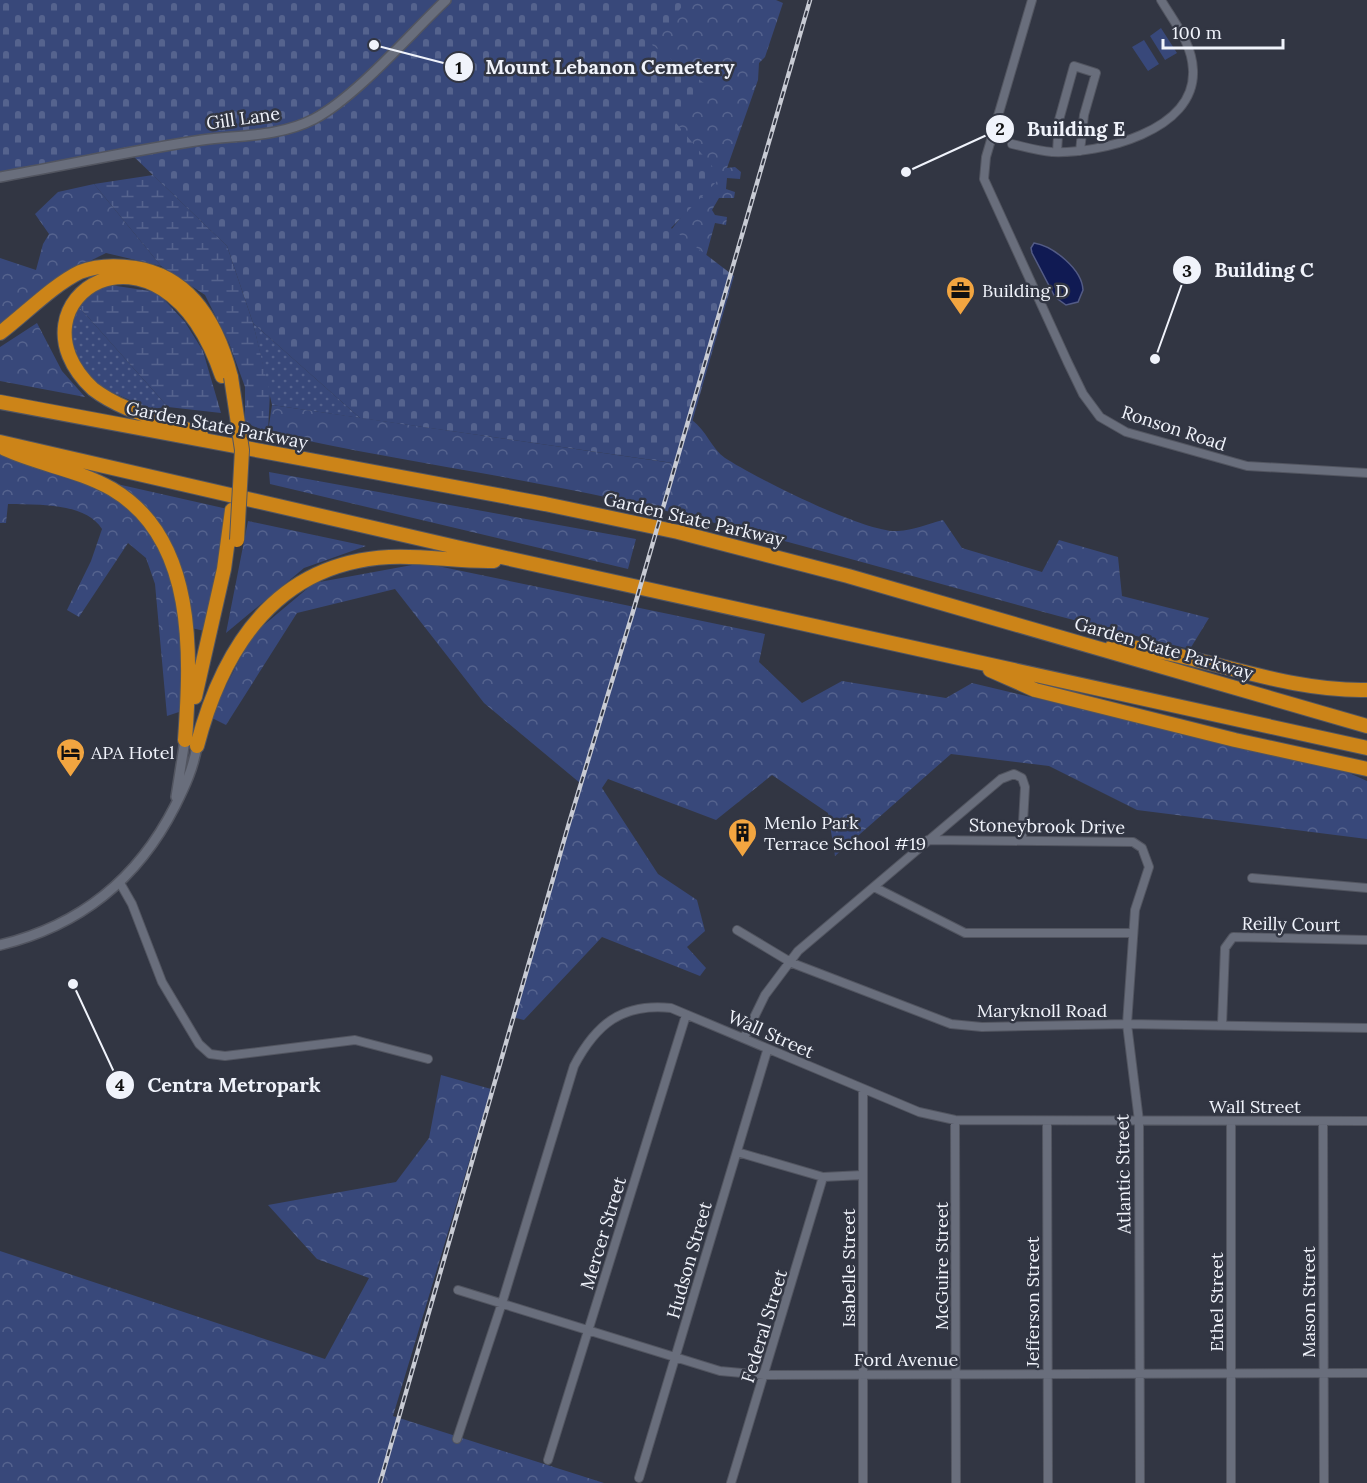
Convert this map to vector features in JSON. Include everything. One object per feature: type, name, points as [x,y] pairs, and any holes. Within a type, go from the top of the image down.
[{"type":"highway","points":[[0,333],[82,272],[112,266],[139,268],[166,278],[193,298],[215,330],[227,377],[233,450],[233,540],[200,714],[191,743]]},
{"type":"highway","points":[[227,377],[193,316],[174,297],[154,285],[124,278],[95,280],[71,292],[60,309],[56,328],[60,348],[75,373],[92,389],[130,411],[173,423],[228,446]]},
{"type":"highway","name":"Garden State Parkway","points":[[0,402],[545,504],[678,532],[816,567],[1367,726]]},
{"type":"highway","points":[[0,442],[518,561],[1367,748]]},
{"type":"highway","points":[[0,447],[35,463],[75,472],[104,485],[136,507],[154,526],[173,568],[186,627],[190,677],[191,743]]},
{"type":"highway","points":[[191,743],[212,694],[241,642],[270,607],[298,585],[337,567],[367,559],[410,556],[463,562],[518,561]]},
{"type":"highway","points":[[1084,643],[1147,648],[1303,685],[1367,690]]},
{"type":"highway","points":[[962,658],[1035,690],[1363,770]]},
{"type":"street","name":"Gill Lane","points":[[0,177],[201,140],[283,130],[297,126],[327,110],[347,94],[446,0]]},
{"type":"street","name":"Ronson Road","points":[[1032,0],[987,153],[984,180],[1068,363],[1092,408],[1100,417],[1126,432],[1241,464],[1261,468],[1367,473]]},
{"type":"street","points":[[1012,144],[1056,152],[1114,144],[1149,130],[1174,115],[1186,99],[1193,79],[1191,57],[1183,35],[1161,0]]},
{"type":"street","points":[[1056,152],[1059,120],[1074,66],[1096,73],[1084,115],[1080,150]]},
{"type":"street","points":[[0,945],[62,924],[86,911],[120,883],[155,842],[175,805],[191,773],[191,743]]},
{"type":"street","points":[[744,1038],[765,995],[789,961],[1001,779],[1014,774],[1022,778],[1024,798],[1022,840]]},
{"type":"street","name":"Stoneybrook Drive","points":[[928,840],[1133,842],[1142,848],[1149,867]]},
{"type":"street","name":"Atlantic Street","points":[[1140,1483],[1139,1121],[1127,1024],[1136,910],[1149,867]]},
{"type":"street","points":[[1252,878],[1367,888]]},
{"type":"street","points":[[120,883],[132,904],[162,982],[199,1044],[210,1054],[225,1056],[355,1040],[428,1059]]},
{"type":"street","points":[[874,887],[965,933],[1133,933]]},
{"type":"street","name":"Maryknoll Road","points":[[737,930],[789,961],[951,1024],[982,1027],[1127,1024],[1367,1028]]},
{"type":"street","name":"Reilly Court","points":[[1222,1025],[1225,948],[1233,937],[1367,940]]},
{"type":"street","name":"Wall Street","points":[[456,1439],[502,1303],[574,1066],[585,1045],[597,1031],[630,1009],[648,1006],[671,1008],[744,1038],[767,1051],[919,1112],[955,1120],[1367,1121]]},
{"type":"street","name":"Mercer Street","points":[[548,1460],[686,1015]]},
{"type":"street","name":"Hudson Street","points":[[639,1478],[767,1051]]},
{"type":"street","name":"Isabelle Street","points":[[863,1089],[863,1483]]},
{"type":"street","name":"McGuire Street","points":[[955,1120],[956,1483]]},
{"type":"street","name":"Jefferson Street","points":[[1047,1121],[1048,1483]]},
{"type":"street","name":"Ethel Street","points":[[1231,1121],[1231,1483]]},
{"type":"street","name":"Mason Street","points":[[1323,1121],[1323,1483]]},
{"type":"street","points":[[736,1152],[823,1177],[863,1175]]},
{"type":"street","name":"Federal Street","points":[[731,1483],[823,1177]]},
{"type":"street","name":"Ford Avenue","points":[[458,1290],[720,1371],[765,1375],[1367,1373]]},
{"type":"green space","points":[[0,0],[687,0],[652,45],[708,86],[676,123],[721,177],[671,228],[734,276],[680,464],[360,418],[253,323],[227,246],[131,154],[0,177]]},
{"type":"green space","points":[[681,0],[776,0],[783,3],[765,57],[759,63],[758,80],[727,168],[735,167],[741,172],[740,179],[727,178],[726,189],[735,192],[734,198],[719,198],[712,210],[715,215],[727,217],[726,225],[715,223],[706,256],[667,235],[712,178],[687,152],[647,47]]},
{"type":"green space","points":[[1161,28],[1177,53],[1165,60],[1150,36]]},
{"type":"green space","points":[[1144,40],[1159,64],[1148,71],[1132,47]]},
{"type":"green space","points":[[153,175],[227,246],[253,323],[270,393],[268,432],[245,423],[245,387],[229,343],[205,295],[161,266],[94,184]]},
{"type":"green space","points":[[94,184],[161,266],[106,253],[66,273],[0,327],[0,258],[36,270],[43,244],[49,234],[35,214],[58,192]]},
{"type":"green space","points":[[103,284],[157,292],[185,322],[203,351],[221,413],[168,407],[72,299]]},
{"type":"green space","points":[[72,299],[168,407],[150,409],[100,387],[73,363],[60,322]]},
{"type":"green space","points":[[37,323],[62,371],[85,397],[0,381],[0,347]]},
{"type":"green space","points":[[253,323],[360,418],[272,405]]},
{"type":"green space","points":[[272,405],[679,464],[692,420],[725,458],[784,490],[862,524],[883,530],[898,531],[943,520],[962,548],[1042,572],[1059,540],[1118,557],[1122,596],[1209,618],[1190,649],[1047,613],[762,535],[619,500],[268,432]]},
{"type":"green space","points":[[0,447],[112,489],[117,484],[232,510],[209,632],[187,627],[188,709],[167,716],[155,584],[146,558],[128,543],[79,617],[67,610],[91,561],[102,529],[84,514],[72,509],[46,505],[8,504],[6,523],[0,523]]},
{"type":"green space","points":[[269,472],[636,539],[628,569],[270,484]]},
{"type":"green space","points":[[248,521],[366,546],[304,568],[226,633]]},
{"type":"green space","points":[[423,563],[765,634],[759,662],[802,703],[842,681],[946,698],[972,683],[1347,772],[1367,781],[1367,839],[1137,810],[1049,766],[951,754],[835,856],[828,813],[772,775],[716,820],[608,779],[602,788],[658,874],[697,900],[705,931],[687,947],[706,968],[700,976],[602,937],[524,1020],[512,1017],[580,783],[484,703],[395,589],[297,613],[226,725],[210,717],[252,635],[314,583]]},
{"type":"green space","points":[[441,1075],[491,1089],[393,1416],[604,1483],[0,1483],[0,1251],[325,1359],[369,1278],[317,1259],[268,1205],[396,1182],[429,1138]]},
{"type":"shaded area","points":[[1034,243],[1058,254],[1078,274],[1083,290],[1078,302],[1066,305],[1055,297],[1032,253],[1031,248]]},
{"type":"railway","points":[[380,1483],[569,823],[632,615],[810,0]]},
{"type":"place","name":"Mount Lebanon Cemetery","points":[[374,45]]},
{"type":"place","name":"Building E","points":[[906,172]]},
{"type":"place","name":"Building D","points":[[961,316]]},
{"type":"place","name":"Building C","points":[[1155,359]]},
{"type":"place","name":"APA Hotel","points":[[70,778]]},
{"type":"place","name":"Menlo Park Terrace School #19","points":[[743,858]]},
{"type":"place","name":"Centra Metropark","points":[[73,984]]}]
